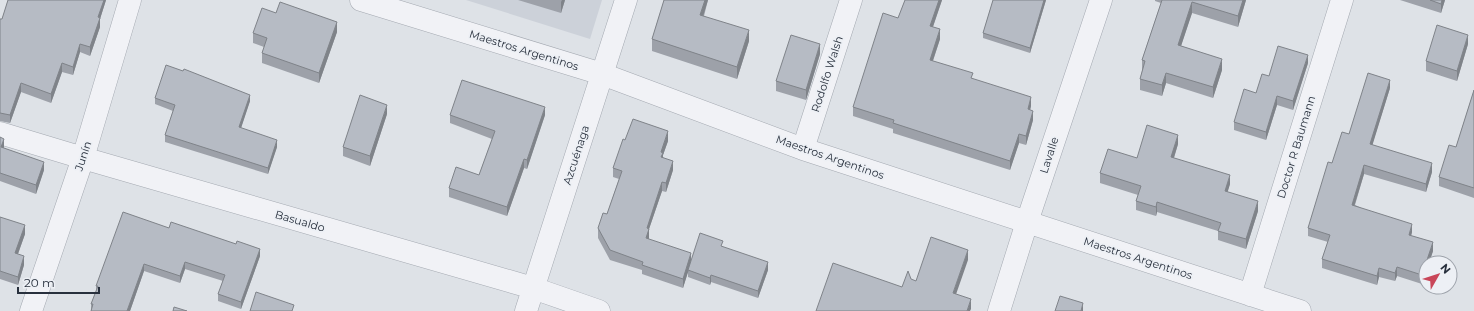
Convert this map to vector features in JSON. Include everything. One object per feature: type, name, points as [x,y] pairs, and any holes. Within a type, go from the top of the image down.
[{"type":"street","name":"Junín","points":[[31,311],[83,158],[130,0]]},
{"type":"street","name":"Maestros Argentinos","points":[[361,0],[602,74],[803,149],[1300,311]]},
{"type":"street","name":"Azcuénaga","points":[[526,311],[626,0]]},
{"type":"street","name":"Rodolfo Walsh","points":[[803,149],[851,0]]},
{"type":"street","name":"Lavalle","points":[[999,311],[1101,0]]},
{"type":"street","name":"Doctor R Baumann","points":[[1250,295],[1342,0]]},
{"type":"street","name":"Basualdo","points":[[0,133],[533,288],[599,311]]},
{"type":"shaded area","points":[[466,0],[602,0],[590,39]]},
{"type":"building","points":[[8,0],[104,0],[98,17],[100,18],[90,47],[80,44],[73,67],[62,63],[51,94],[21,83],[10,115],[0,113],[0,19],[2,19]]},
{"type":"building","points":[[664,0],[705,0],[700,15],[749,30],[737,67],[652,39]]},
{"type":"building","points":[[905,0],[939,0],[930,26],[940,29],[930,60],[973,73],[971,78],[1031,97],[1028,109],[1033,111],[1026,136],[1019,134],[1010,161],[893,123],[894,120],[853,107],[883,13],[898,18]]},
{"type":"building","points":[[993,0],[1044,0],[1030,48],[983,33]]},
{"type":"building","points":[[1162,0],[1243,0],[1238,16],[1192,2],[1178,45],[1222,59],[1213,87],[1166,73],[1162,85],[1140,79],[1145,61],[1142,60]]},
{"type":"building","points":[[1430,0],[1442,0],[1441,4]]},
{"type":"building","points":[[280,2],[337,22],[319,73],[262,53],[267,38],[253,33],[262,8],[276,13]]},
{"type":"building","points":[[1437,25],[1468,35],[1457,71],[1426,61]]},
{"type":"building","points":[[791,35],[820,44],[806,90],[776,81]]},
{"type":"building","points":[[1278,46],[1308,55],[1293,101],[1277,96],[1266,132],[1234,122],[1244,89],[1256,93],[1262,74],[1269,76]]},
{"type":"building","points":[[166,65],[183,71],[184,69],[250,95],[239,127],[277,140],[268,168],[165,135],[175,105],[155,98]]},
{"type":"building","points":[[1368,73],[1390,80],[1370,144],[1432,163],[1426,184],[1364,165],[1352,205],[1412,224],[1409,235],[1433,242],[1429,255],[1418,255],[1418,274],[1397,267],[1395,273],[1379,268],[1377,276],[1322,259],[1330,235],[1308,228],[1328,162],[1332,163],[1342,132],[1349,134]]},
{"type":"building","points":[[462,80],[545,107],[527,160],[524,159],[507,207],[449,188],[456,167],[479,175],[495,131],[450,115]]},
{"type":"building","points":[[1474,90],[1474,188],[1439,177],[1449,145],[1456,147]]},
{"type":"building","points":[[360,95],[387,105],[370,156],[343,147]]},
{"type":"building","points":[[633,119],[668,131],[661,152],[663,153],[661,157],[673,161],[666,183],[662,182],[647,228],[649,229],[646,238],[691,253],[683,279],[642,265],[643,262],[610,250],[598,228],[603,213],[607,214],[622,171],[613,168],[623,139],[625,140]]},
{"type":"building","points":[[1147,125],[1178,135],[1171,157],[1230,175],[1225,191],[1258,201],[1246,239],[1218,231],[1221,223],[1157,202],[1156,207],[1136,201],[1141,186],[1100,173],[1108,149],[1137,158]]},
{"type":"building","points":[[0,137],[4,139],[1,147],[44,162],[36,185],[0,173]]},
{"type":"building","points":[[123,212],[169,228],[171,222],[236,244],[237,241],[260,249],[241,302],[218,294],[225,275],[185,262],[180,276],[144,264],[127,311],[91,311],[93,304],[91,304],[98,286],[96,286]]},
{"type":"building","points":[[0,217],[25,225],[15,253],[24,256],[18,277],[0,271]]},
{"type":"building","points":[[700,233],[723,241],[721,246],[768,262],[758,291],[711,275],[710,278],[688,270]]},
{"type":"building","points":[[931,237],[968,250],[953,293],[971,299],[967,311],[816,311],[833,263],[902,287],[908,271],[911,279],[916,281]]},
{"type":"building","points":[[256,292],[294,305],[292,311],[250,311]]},
{"type":"building","points":[[1060,296],[1083,303],[1081,311],[1055,311]]},
{"type":"building","points":[[174,307],[187,311],[173,311]]}]
